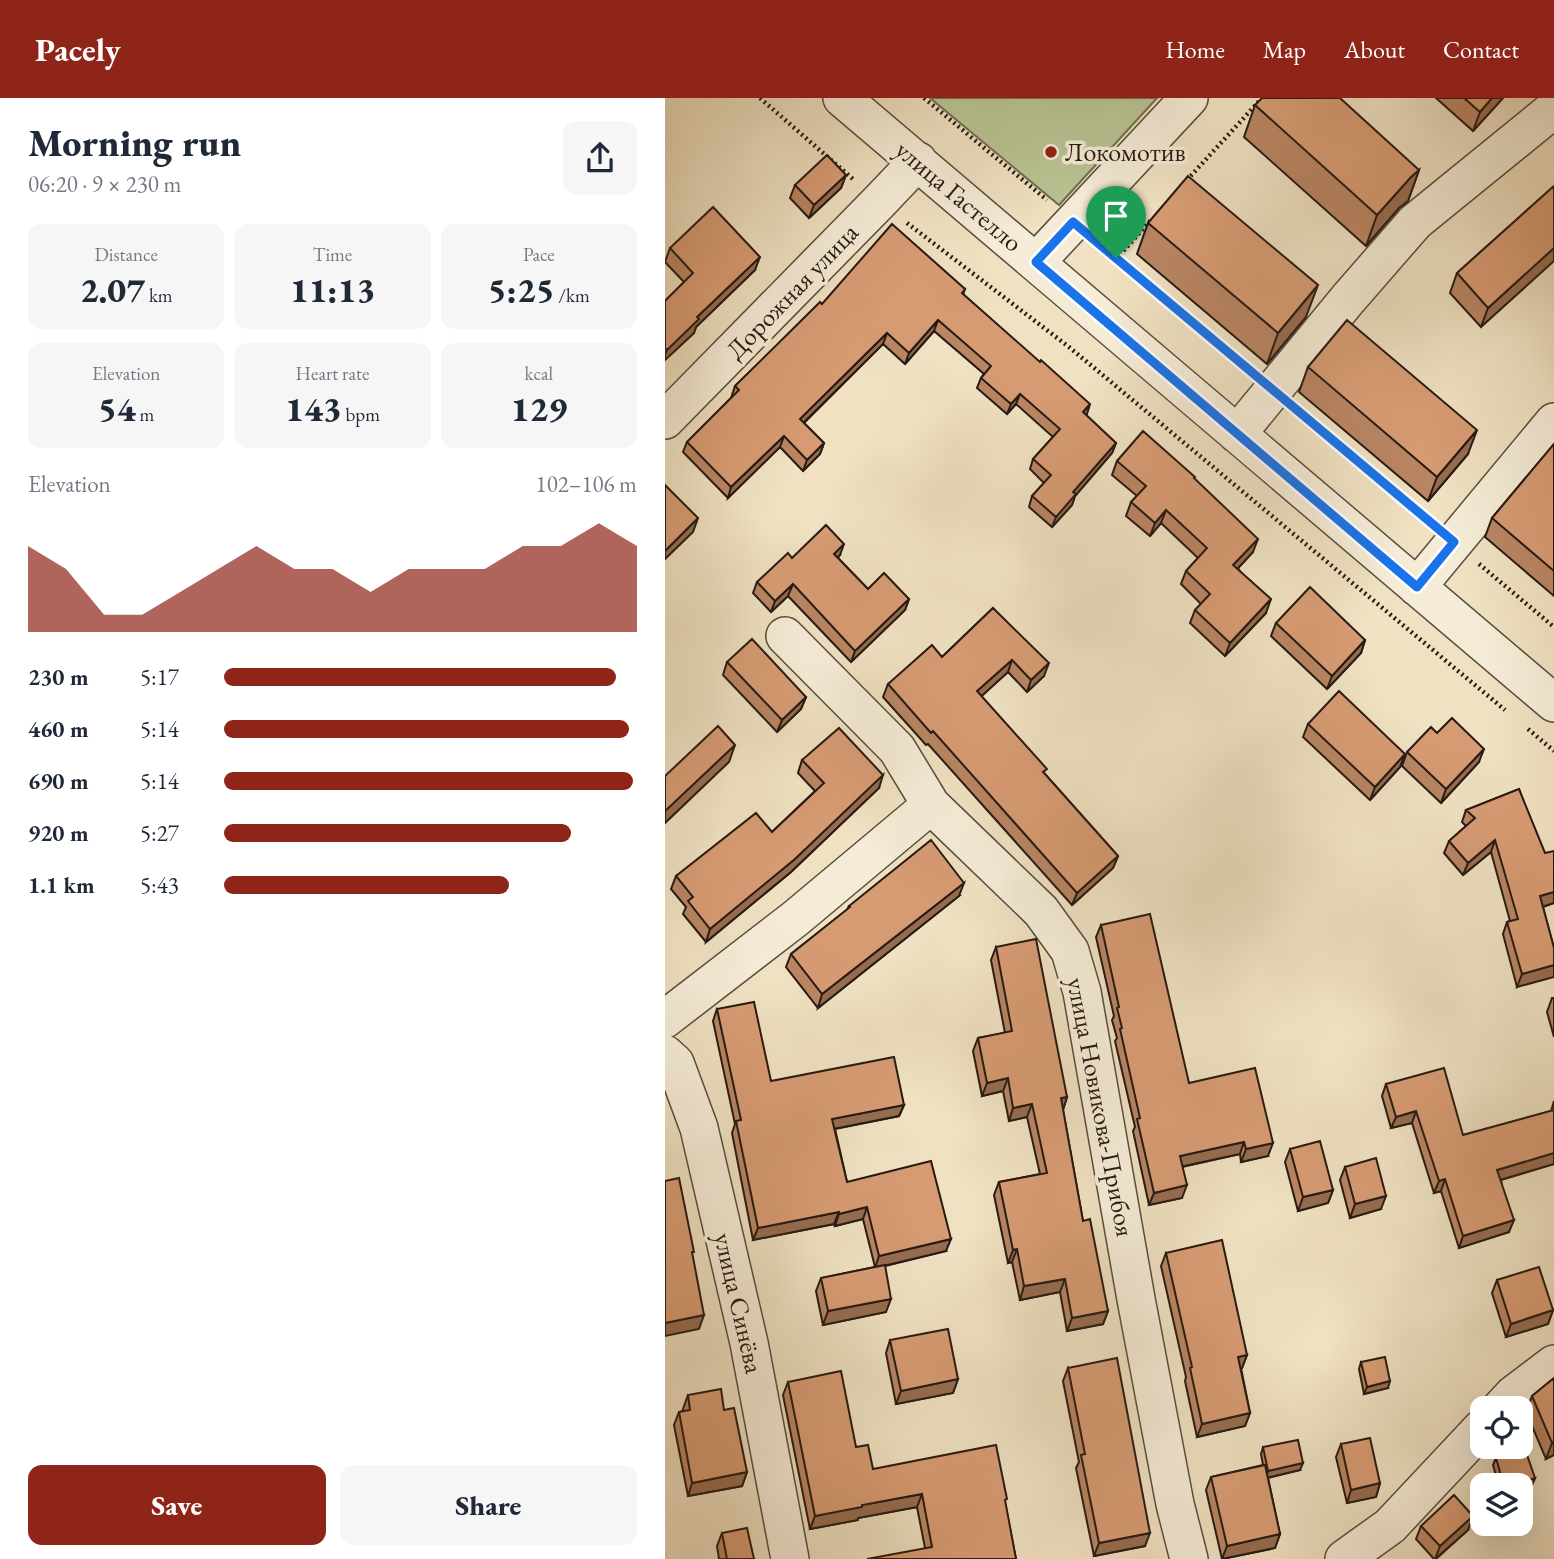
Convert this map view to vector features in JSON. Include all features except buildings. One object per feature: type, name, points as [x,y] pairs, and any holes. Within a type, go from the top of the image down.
[{"type":"street","name":"улица Гастелло","points":[[842,98],[1417,587],[1552,698]]},
{"type":"street","points":[[1036,262],[1188,98]]},
{"type":"street","points":[[1237,434],[1415,222],[1554,109]]},
{"type":"street","name":"Дорожная улица","points":[[665,420],[918,161]]},
{"type":"street","points":[[1417,587],[1554,422]]},
{"type":"street","name":"улица Новикова-Прибоя","points":[[785,636],[897,749],[931,805],[1041,911],[1070,951],[1082,992],[1136,1299],[1175,1504],[1189,1559]]},
{"type":"street","points":[[665,1019],[796,918],[931,805]]},
{"type":"street","name":"улица Синёва","points":[[665,1054],[675,1063],[699,1128],[749,1342],[790,1559]]},
{"type":"street","points":[[1512,1396],[1554,1364]]},
{"type":"street","points":[[1344,1559],[1390,1526],[1470,1441]]},
{"type":"path","points":[[760,98],[880,202],[1069,347],[1512,716]]},
{"type":"path","points":[[924,98],[1554,627]]},
{"type":"path","points":[[1180,188],[1262,98]]},
{"type":"path","points":[[1116,258],[1153,218]]},
{"type":"path","points":[[1522,725],[1554,751]]},
{"type":"green space","name":"Локомотив","points":[[930,98],[1157,98],[1059,205]]},
{"type":"place","name":"Локомотив","points":[[1051,152]]},
{"type":"route","points":[[1073,222],[1116,258],[1454,542],[1417,587],[1036,262],[1073,222]]}]
